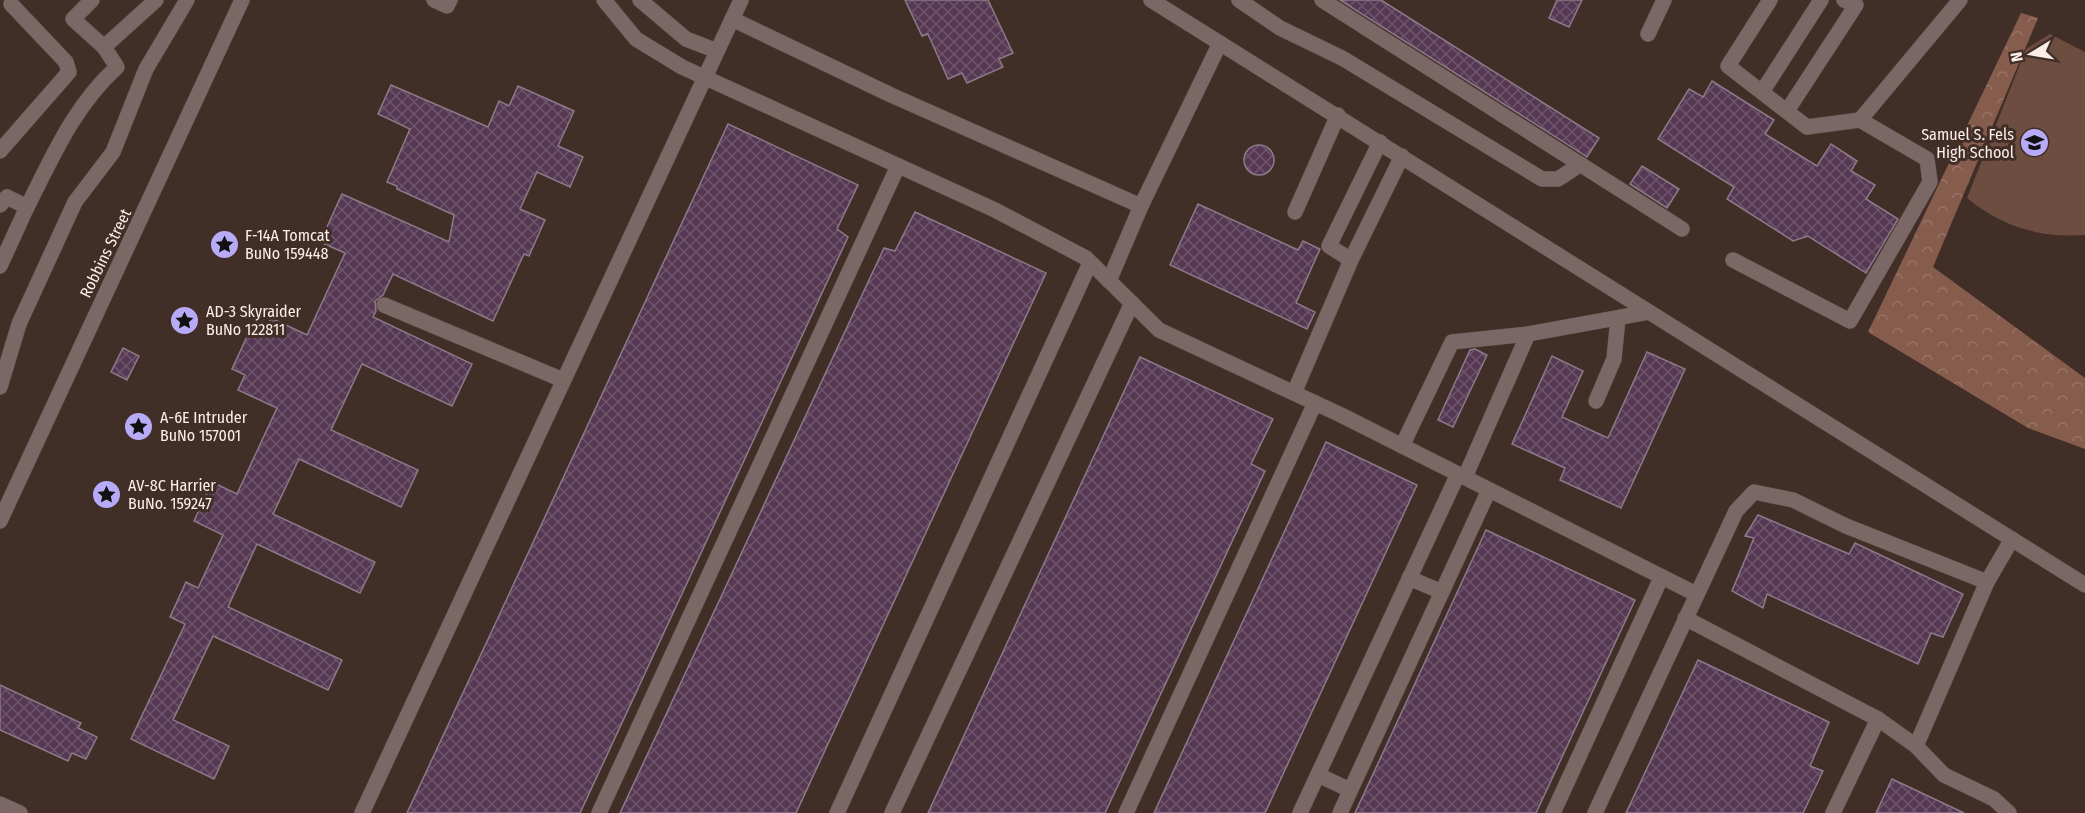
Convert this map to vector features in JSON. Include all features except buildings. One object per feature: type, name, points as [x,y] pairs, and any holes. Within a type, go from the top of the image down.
[{"type":"street","points":[[0,266],[69,123],[94,88],[117,67],[104,48],[73,19],[92,0]]},
{"type":"street","points":[[104,48],[156,0]]},
{"type":"street","points":[[0,387],[19,324],[75,202],[113,152],[146,69],[186,0]]},
{"type":"street","points":[[434,0],[447,6],[450,0]]},
{"type":"street","points":[[604,0],[636,39],[704,77],[995,210],[1090,262],[1159,330],[1315,403],[1696,594]]},
{"type":"street","points":[[640,0],[686,39],[717,51]]},
{"type":"street","points":[[362,813],[741,0]]},
{"type":"street","points":[[1151,0],[2085,585]]},
{"type":"street","points":[[1239,0],[1280,28],[1342,58],[1542,179],[1558,179],[1581,164]]},
{"type":"street","points":[[1322,0],[1682,229]]},
{"type":"street","points":[[1648,34],[1664,0]]},
{"type":"street","points":[[1733,260],[1850,321],[1930,182],[1927,159],[1860,120],[1807,127],[1728,66],[1770,0]]},
{"type":"street","points":[[1762,92],[1821,0]]},
{"type":"street","points":[[1787,111],[1856,5],[1844,0]]},
{"type":"street","points":[[1860,120],[1960,0]]},
{"type":"street","name":"Robbins Street","points":[[0,521],[238,1]]},
{"type":"street","points":[[0,151],[69,72],[66,62],[8,6]]},
{"type":"street","points":[[732,19],[891,95],[1141,206]]},
{"type":"street","points":[[1109,280],[1141,206],[1220,43]]},
{"type":"street","points":[[1295,212],[1338,116]]},
{"type":"street","points":[[1351,260],[1329,246],[1380,142]]},
{"type":"street","points":[[1294,393],[1351,260],[1402,156]]},
{"type":"street","points":[[599,813],[898,166]]},
{"type":"street","points":[[4,201],[27,207]]},
{"type":"street","points":[[837,813],[1090,262]]},
{"type":"street","points":[[892,813],[1132,303]]},
{"type":"street","points":[[384,305],[563,380]]},
{"type":"street","points":[[1402,446],[1452,342],[1528,334],[1649,312]]},
{"type":"street","points":[[1596,401],[1614,359],[1618,318]]},
{"type":"street","points":[[1300,813],[1409,578],[1461,476],[1528,334]]},
{"type":"street","points":[[1126,813],[1315,403]]},
{"type":"street","points":[[1340,813],[1489,490]]},
{"type":"street","points":[[1595,813],[1736,511],[1754,492],[1793,500],[1846,526],[1987,582]]},
{"type":"street","points":[[1916,746],[1987,582],[2012,539]]},
{"type":"street","points":[[1409,578],[1442,592]]},
{"type":"street","points":[[1553,813],[1661,578]]},
{"type":"street","points":[[1685,618],[1878,719],[1916,746],[1944,776],[1994,799],[2009,813]]},
{"type":"street","points":[[1833,813],[1878,719]]},
{"type":"street","points":[[1318,775],[1350,790]]},
{"type":"street","points":[[0,804],[20,813]]},
{"type":"green space","points":[[2021,13],[2038,18],[1933,267],[2085,378],[2085,449],[2028,428],[1868,332]]},
{"type":"shaded area","points":[[2050,34],[2085,52],[2085,235],[2052,235],[2022,228],[1994,216],[1967,198],[2026,49]]},
{"type":"place","name":"Samuel S. Fels High School","points":[[2035,143]]},
{"type":"place","name":"F-14A Tomcat BuNo 159448","points":[[224,244]]},
{"type":"place","name":"AD-3 Skyraider BuNo 122811","points":[[185,320]]},
{"type":"place","name":"A-6E Intruder BuNo 157001","points":[[139,426]]},
{"type":"place","name":"AV-8C Harrier BuNo. 159247","points":[[107,494]]}]
